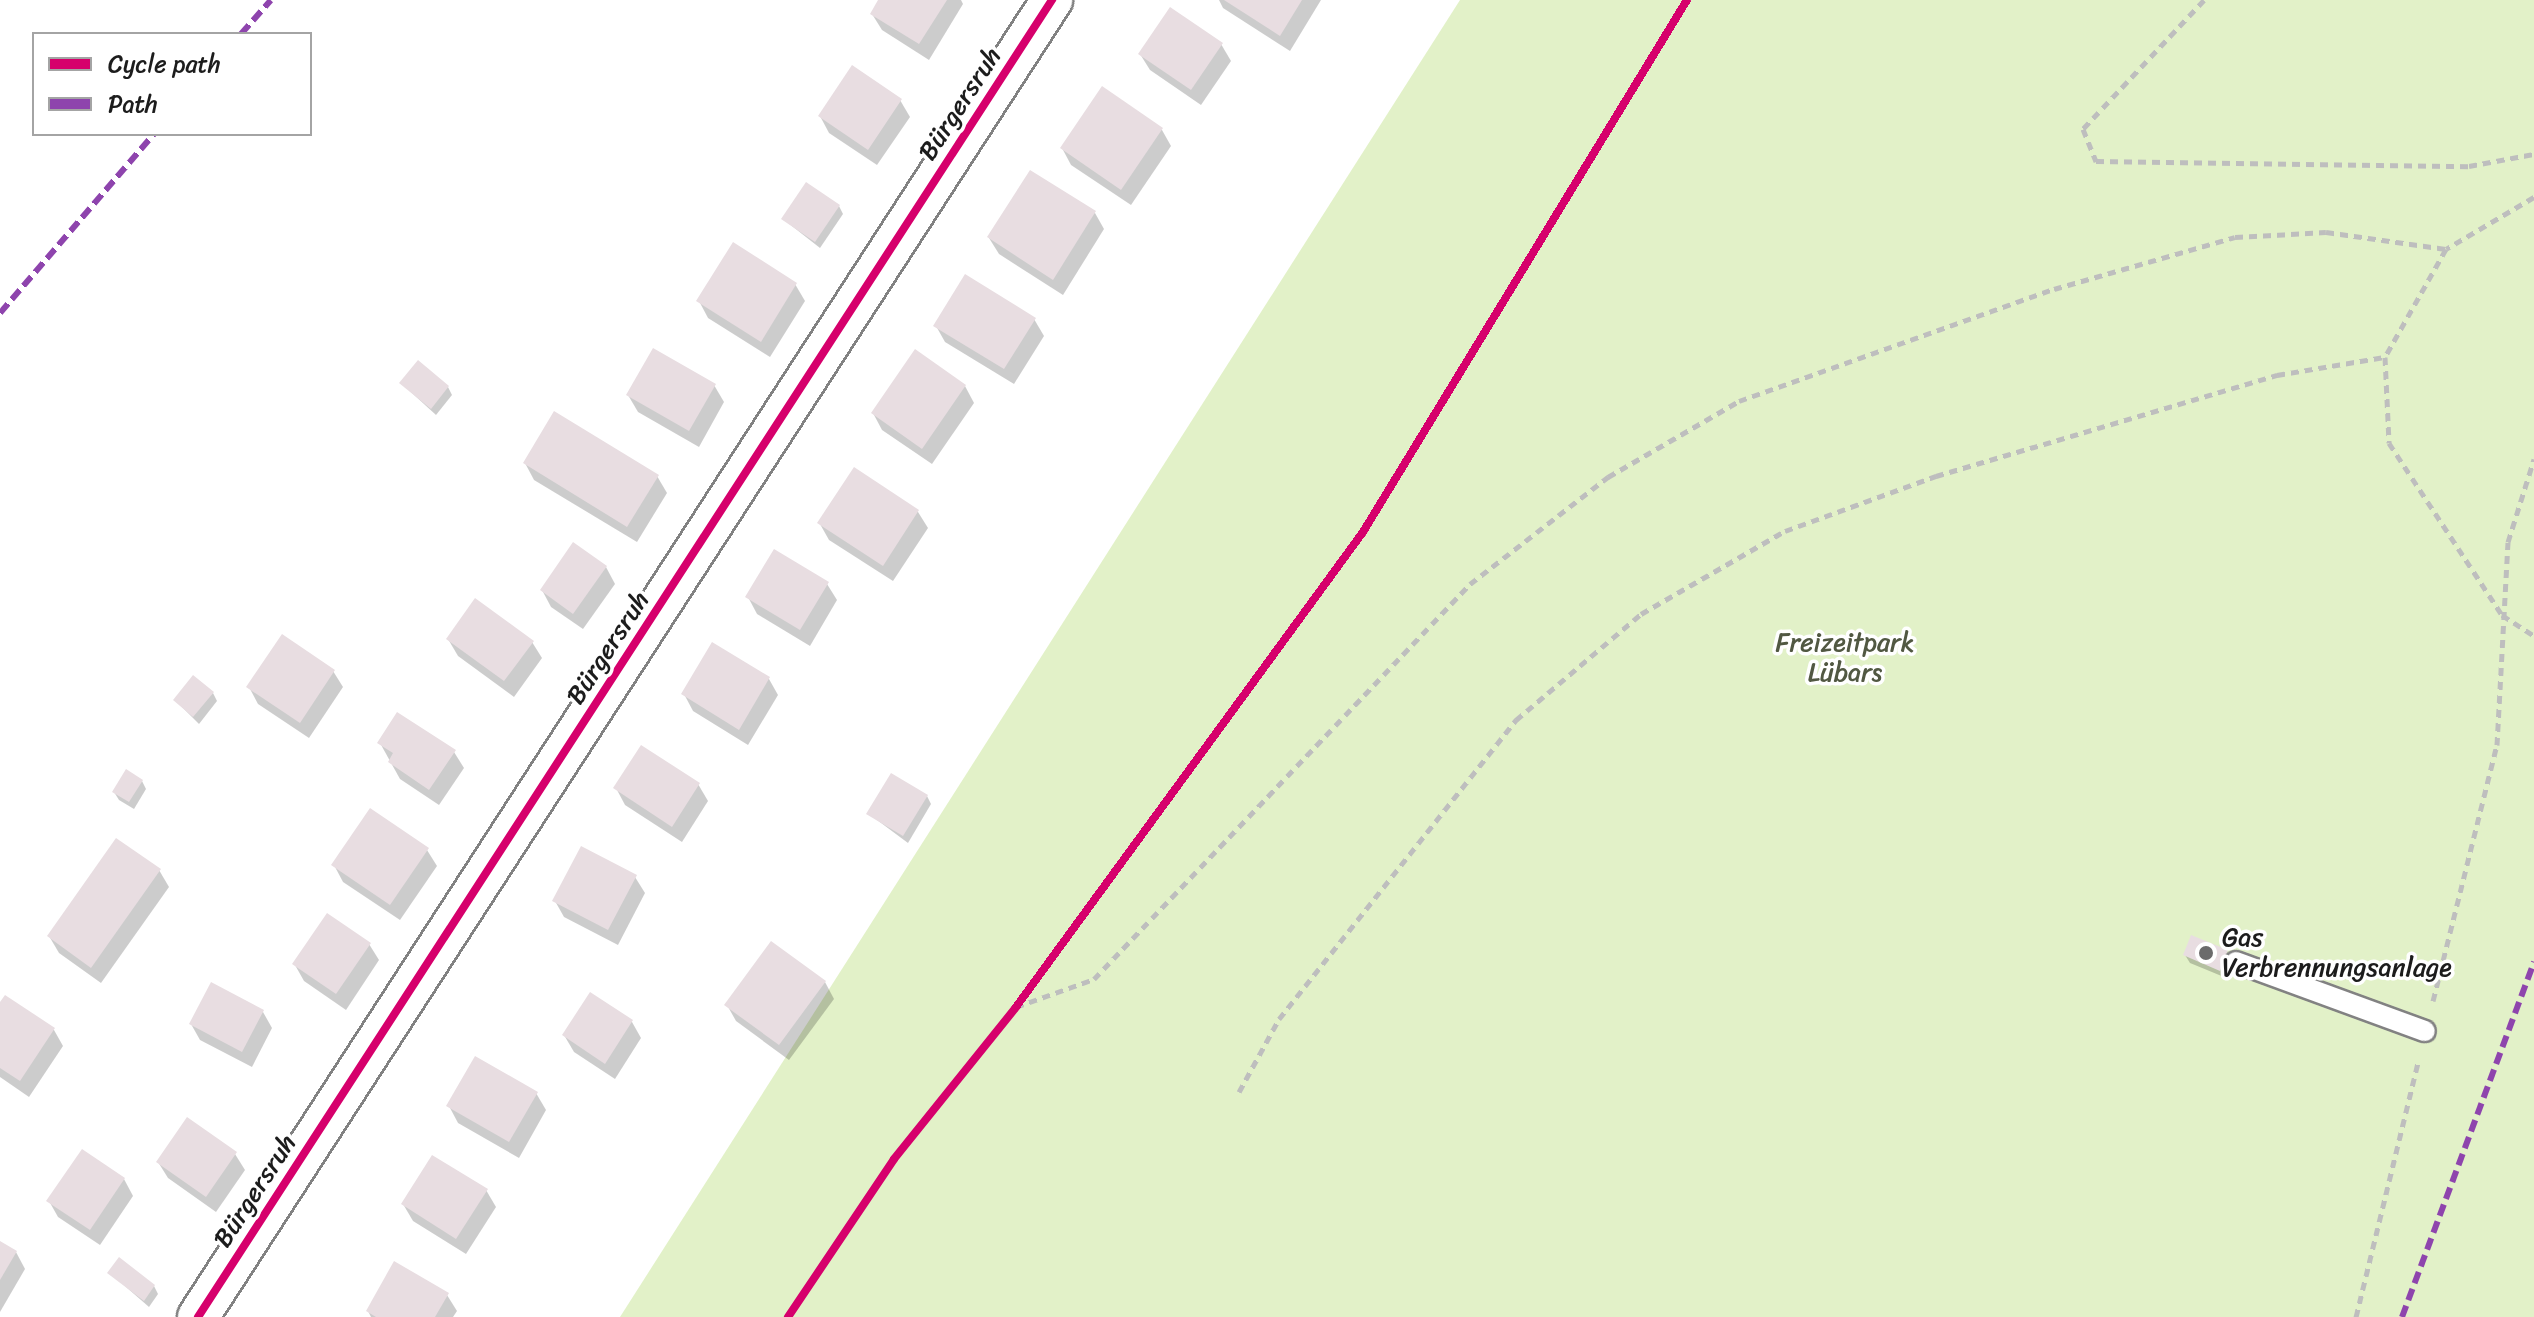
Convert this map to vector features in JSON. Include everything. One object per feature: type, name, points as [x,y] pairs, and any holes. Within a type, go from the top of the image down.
[{"type":"street","name":"Bürgersruh","points":[[198,1317],[1052,0]]},
{"type":"lane","points":[[2236,962],[2425,1031]]},
{"type":"path","points":[[788,1317],[894,1159],[1016,1007],[1363,532],[1687,0]]},
{"type":"path","points":[[2204,0],[2083,129],[2096,161],[2469,166],[2534,154]]},
{"type":"path","points":[[2534,197],[2446,249],[2385,357],[2389,443],[2502,615],[2534,636]]},
{"type":"path","points":[[1016,1007],[1094,979],[1470,584],[1608,477],[1739,401],[2054,289],[2235,237],[2326,232],[2446,249]]},
{"type":"path","points":[[1239,1092],[1279,1019],[1516,720],[1641,614],[1785,531],[1936,476],[2277,375],[2385,357]]},
{"type":"path","points":[[2356,1317],[2497,745],[2508,542],[2534,459]]},
{"type":"green space","name":"Freizeitpark Lübars","points":[[1460,0],[2534,0],[2534,1317],[620,1317]]},
{"type":"building","points":[[878,0],[947,0],[919,44],[870,14]]},
{"type":"building","points":[[1224,0],[1302,0],[1280,36]]},
{"type":"building","points":[[1170,7],[1223,43],[1191,90],[1138,54]]},
{"type":"building","points":[[852,65],[902,99],[868,150],[818,116]]},
{"type":"building","points":[[1102,86],[1163,128],[1121,190],[1060,148]]},
{"type":"building","points":[[1030,170],[1096,211],[1053,280],[987,237]]},
{"type":"building","points":[[806,182],[840,205],[815,242],[781,219]]},
{"type":"building","points":[[733,242],[797,283],[761,342],[696,301]]},
{"type":"building","points":[[965,274],[1036,318],[1004,369],[933,326]]},
{"type":"building","points":[[653,348],[716,384],[689,431],[626,395]]},
{"type":"building","points":[[915,349],[966,385],[922,449],[871,413]]},
{"type":"building","points":[[418,360],[449,386],[431,409],[399,383]]},
{"type":"building","points":[[554,411],[659,475],[627,527],[523,463]]},
{"type":"building","points":[[854,467],[919,510],[883,566],[817,523]]},
{"type":"building","points":[[573,542],[607,566],[573,614],[540,590]]},
{"type":"building","points":[[774,549],[829,582],[800,630],[745,597]]},
{"type":"building","points":[[475,598],[534,641],[504,681],[446,639]]},
{"type":"building","points":[[282,634],[335,670],[300,723],[246,687]]},
{"type":"building","points":[[712,642],[770,677],[739,730],[681,694]]},
{"type":"building","points":[[193,675],[214,692],[193,717],[173,700]]},
{"type":"building","points":[[397,712],[456,750],[429,790],[388,762],[393,753],[377,743]]},
{"type":"building","points":[[641,745],[700,783],[672,827],[613,788]]},
{"type":"building","points":[[126,769],[143,780],[129,802],[112,792]]},
{"type":"building","points":[[891,773],[928,795],[903,836],[866,814]]},
{"type":"building","points":[[370,808],[429,848],[390,905],[331,865]]},
{"type":"building","points":[[116,838],[161,869],[91,968],[47,936]]},
{"type":"building","points":[[581,846],[637,875],[608,930],[552,901]]},
{"type":"building","points":[[327,913],[371,943],[336,994],[292,964]]},
{"type":"building","name":"Gas Verbrennungsanlage","points":[[2191,935],[2228,950],[2220,971],[2183,955]]},
{"type":"building","points":[[771,941],[826,981],[779,1045],[724,1005]]},
{"type":"building","points":[[211,982],[264,1010],[242,1052],[189,1024]]},
{"type":"building","points":[[590,992],[633,1020],[605,1064],[562,1035]]},
{"type":"building","points":[[5,995],[55,1028],[20,1081],[0,1068],[0,1002]]},
{"type":"building","points":[[475,1056],[538,1092],[509,1142],[446,1106]]},
{"type":"building","points":[[187,1117],[237,1152],[206,1197],[156,1162]]},
{"type":"building","points":[[82,1149],[125,1178],[90,1230],[46,1201]]},
{"type":"building","points":[[432,1155],[488,1189],[456,1239],[401,1204]]},
{"type":"building","points":[[0,1241],[17,1251],[0,1280]]},
{"type":"building","points":[[119,1257],[155,1285],[144,1301],[107,1273]]},
{"type":"building","points":[[394,1261],[449,1293],[435,1317],[376,1317],[366,1311]]},
{"type":"marked path","points":[[243,32],[271,0]]},
{"type":"marked path","points":[[0,313],[152,136]]},
{"type":"marked path","points":[[2402,1317],[2534,962]]},
{"type":"cycle path","points":[[198,1317],[1052,0]]},
{"type":"cycle path","points":[[788,1317],[894,1159],[1016,1007],[1363,532],[1687,0]]},
{"type":"place","name":"Gas Verbrennungsanlage","points":[[2206,953]]}]
